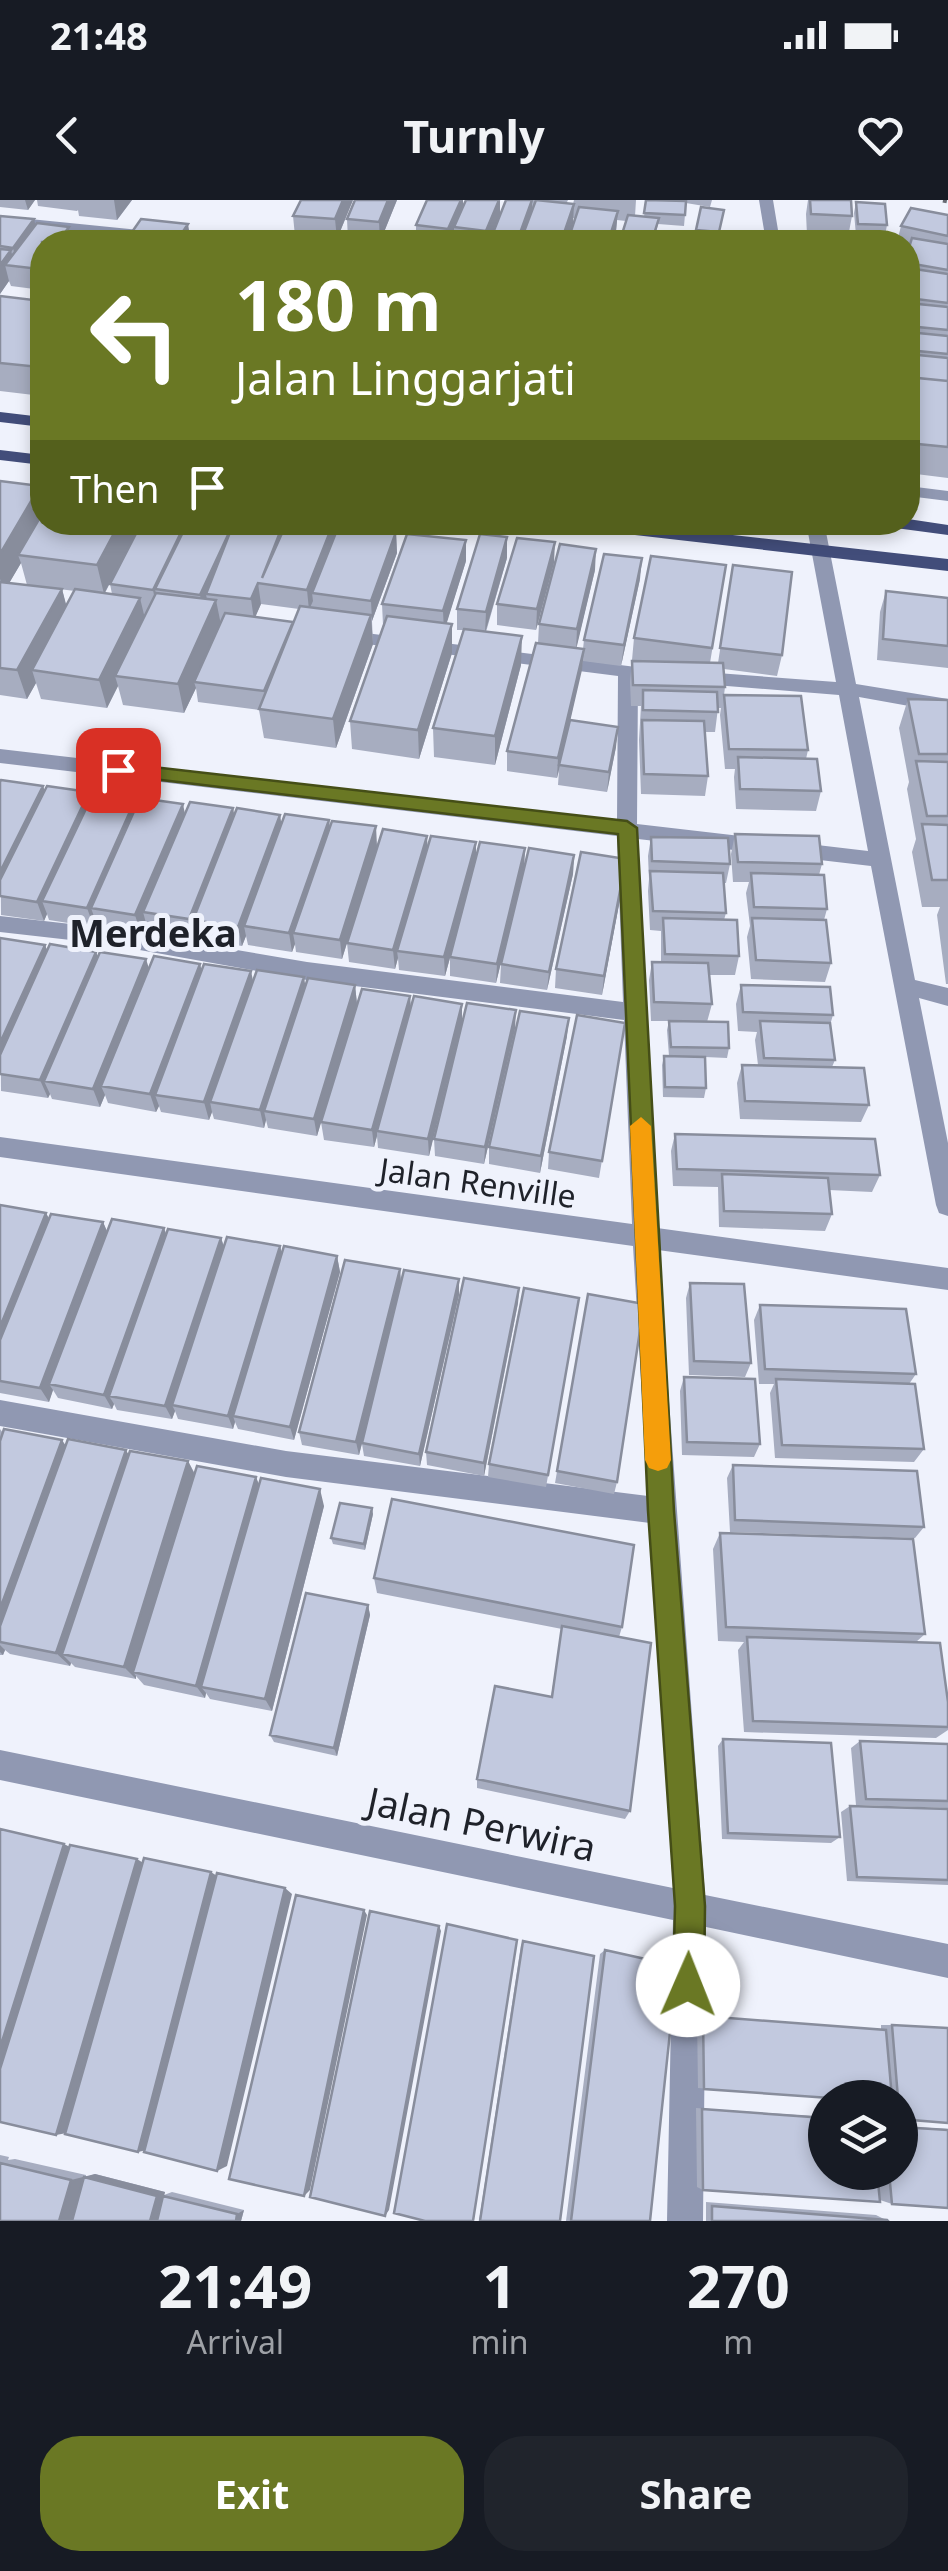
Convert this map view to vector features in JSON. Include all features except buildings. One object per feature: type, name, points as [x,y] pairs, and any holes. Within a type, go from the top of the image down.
[{"type":"main road","points":[[0,417],[30,421]]},
{"type":"main road","points":[[0,456],[30,459]]},
{"type":"main road","points":[[920,526],[948,530]]},
{"type":"main road","points":[[676,535],[948,565]]},
{"type":"street","points":[[766,200],[772,230]]},
{"type":"street","points":[[0,220],[100,230]]},
{"type":"street","points":[[920,492],[948,496]]},
{"type":"street","points":[[818,535],[948,1206]]},
{"type":"street","points":[[316,632],[628,672],[846,688],[948,706]]},
{"type":"street","points":[[628,672],[627,828],[645,1238],[690,1906],[684,2221]]},
{"type":"street","points":[[0,756],[882,860]]},
{"type":"street","points":[[0,924],[106,936],[308,971],[636,1013]]},
{"type":"street","points":[[905,986],[948,997]]},
{"type":"street","name":"Jalan Renville","points":[[0,1147],[948,1279]]},
{"type":"street","points":[[0,1413],[286,1464],[661,1511]]},
{"type":"street","name":"Jalan Perwira","points":[[0,1764],[948,1961]]},
{"type":"railway","points":[[943,200],[948,201]]},
{"type":"slow traffic","points":[[641,1126],[658,1460]]},
{"type":"district","name":"Merdeka","points":[[153,932]]},
{"type":"route","points":[[118,770],[627,828],[645,1238],[690,1906],[688,1985]]}]
